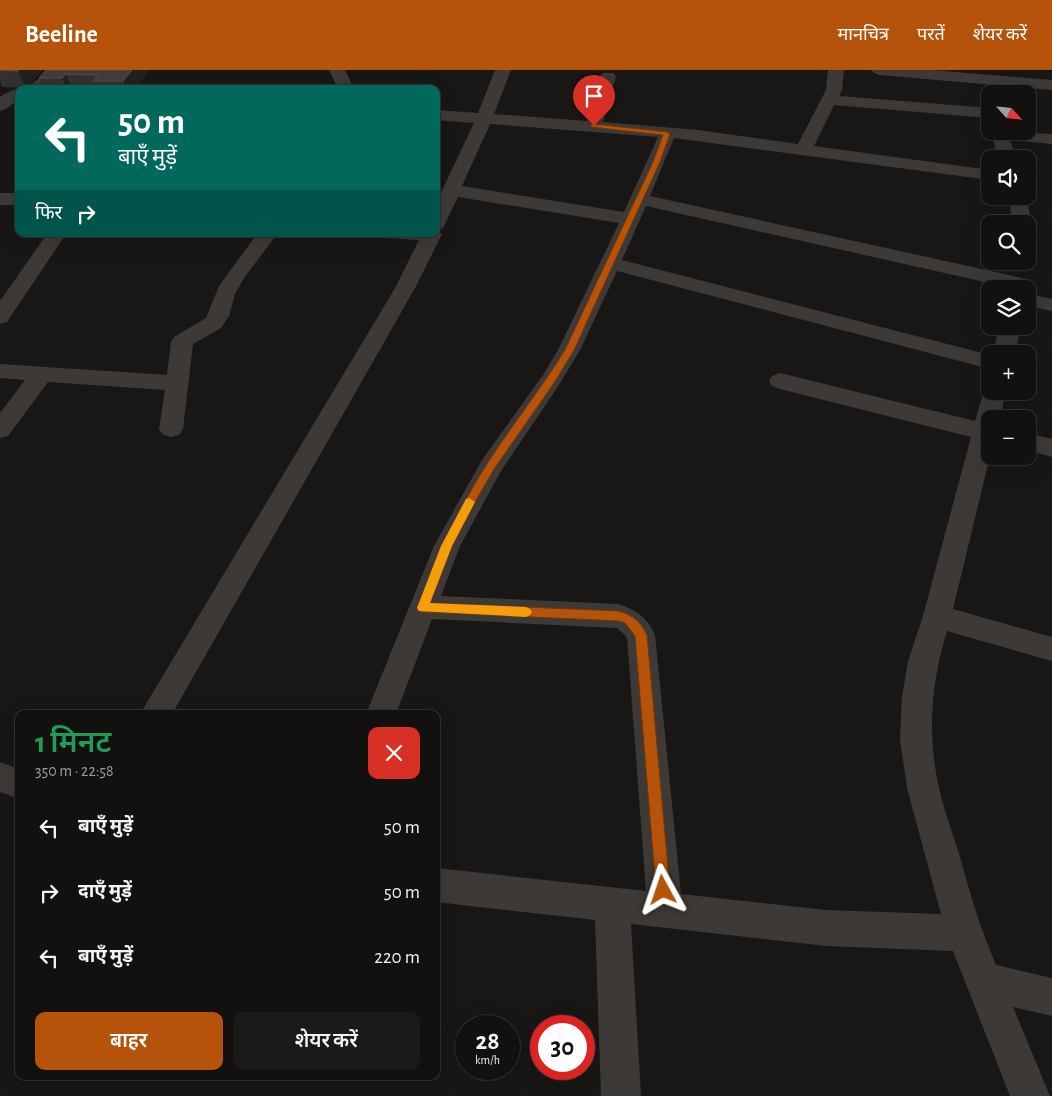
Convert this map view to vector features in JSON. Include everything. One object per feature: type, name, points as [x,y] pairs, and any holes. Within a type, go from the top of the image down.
[{"type":"street","points":[[39,85],[60,70]]},
{"type":"street","points":[[337,70],[344,85]]},
{"type":"street","points":[[440,215],[484,118],[503,70]]},
{"type":"street","points":[[803,151],[830,100],[834,90],[836,70]]},
{"type":"street","points":[[879,70],[983,75],[1052,85]]},
{"type":"street","points":[[594,126],[608,76]]},
{"type":"street","points":[[0,106],[10,96],[15,94]]},
{"type":"street","points":[[830,100],[981,112]]},
{"type":"street","points":[[440,115],[594,126],[736,140],[905,166],[981,174]]},
{"type":"street","points":[[383,710],[447,546],[470,501],[491,466],[551,380],[569,350],[611,263],[667,134]]},
{"type":"street","points":[[1036,137],[1052,139]]},
{"type":"street","points":[[451,190],[634,209],[981,282]]},
{"type":"street","points":[[0,198],[15,199]]},
{"type":"street","points":[[0,317],[54,237]]},
{"type":"street","points":[[171,429],[182,342],[194,332],[212,325],[217,319],[225,294],[232,282],[266,237]]},
{"type":"street","points":[[157,710],[406,288],[430,237]]},
{"type":"street","points":[[611,263],[981,360]]},
{"type":"street","points":[[1036,297],[1052,305]]},
{"type":"street","points":[[0,372],[177,382]]},
{"type":"street","points":[[0,430],[43,373]]},
{"type":"street","points":[[780,381],[981,431]]},
{"type":"street","points":[[1036,444],[1052,448]]},
{"type":"street","points":[[981,454],[923,661],[917,697],[916,739],[923,788],[964,933],[1030,1096]]},
{"type":"street","points":[[423,608],[619,616],[630,620],[636,626],[641,635],[665,910]]},
{"type":"street","points":[[937,616],[1052,649]]},
{"type":"street","points":[[0,777],[15,783]]},
{"type":"street","points":[[440,886],[826,928],[964,933]]},
{"type":"street","points":[[612,904],[621,1096]]},
{"type":"street","points":[[983,981],[1052,997]]},
{"type":"building","points":[[46,70],[132,70],[123,81],[93,81],[98,75],[66,74],[62,78],[39,78]]},
{"type":"slow traffic","points":[[469,502],[447,546],[423,608],[526,612]]},
{"type":"route","points":[[594,126],[667,134],[582,326],[551,380],[491,466],[470,501],[447,546],[423,608],[619,616],[630,620],[636,626],[641,635],[663,890]]}]
